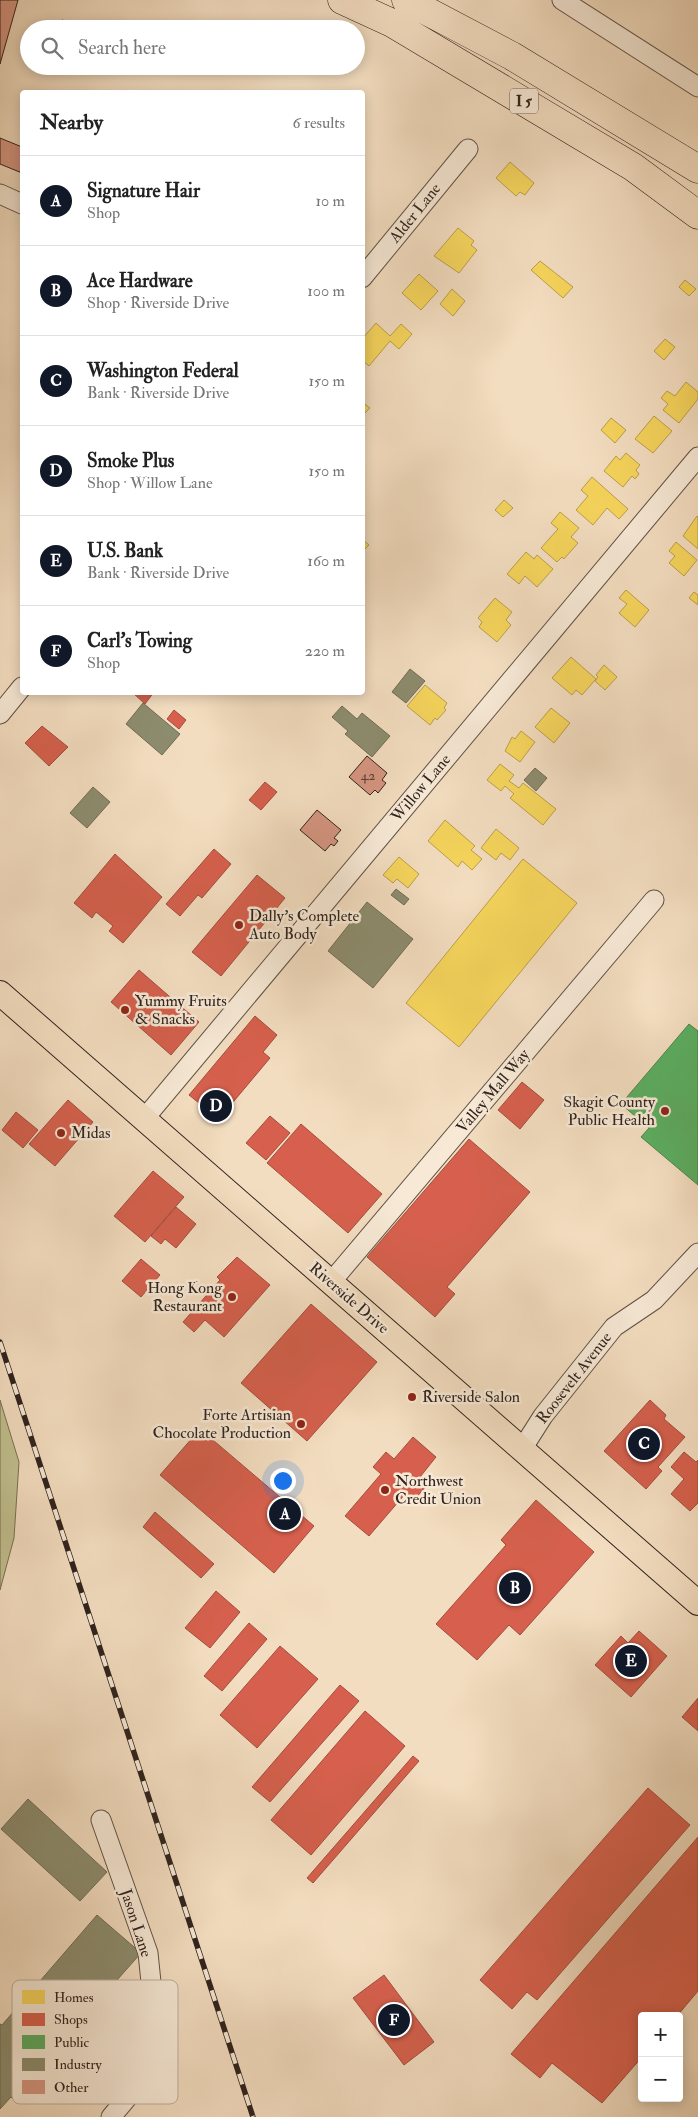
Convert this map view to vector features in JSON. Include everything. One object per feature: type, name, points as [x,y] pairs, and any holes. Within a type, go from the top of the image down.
[{"type":"highway","name":"I 5","points":[[342,0],[392,22],[633,167],[698,215]]},
{"type":"highway","name":"I 5","points":[[406,0],[512,56],[603,110],[698,180]]},
{"type":"highway","points":[[603,110],[698,168]]},
{"type":"main road","name":"Riverside Drive","points":[[0,993],[698,1603]]},
{"type":"street","points":[[562,0],[589,7],[698,87]]},
{"type":"street","name":"Alder Lane","points":[[365,274],[468,149]]},
{"type":"street","points":[[0,194],[20,203]]},
{"type":"street","name":"Willow Lane","points":[[144,1119],[698,456]]},
{"type":"street","points":[[0,714],[20,689]]},
{"type":"street","name":"Valley Mall Way","points":[[331,1282],[654,900]]},
{"type":"street","name":"Roosevelt Avenue","points":[[522,1449],[543,1416],[614,1327],[654,1300],[698,1253]]},
{"type":"street","name":"Jason Lane","points":[[101,1820],[148,1953],[151,1980]]},
{"type":"street","name":"Jason Lane","points":[[111,2117],[122,2104]]},
{"type":"shaded area","points":[[0,1400],[19,1462],[14,1538],[0,1590]]},
{"type":"building: Homes","points":[[510,162],[534,183],[525,195],[520,192],[516,196],[496,178]]},
{"type":"building: Homes","points":[[458,228],[474,241],[471,245],[477,250],[459,273],[434,256]]},
{"type":"building: Homes","points":[[540,261],[573,287],[563,298],[531,270]]},
{"type":"building: Homes","points":[[419,274],[438,291],[421,310],[402,293]]},
{"type":"building: Homes","points":[[685,280],[696,289],[689,296],[679,287]]},
{"type":"building: Homes","points":[[452,289],[465,301],[453,316],[440,304]]},
{"type":"building: Homes","points":[[376,323],[390,336],[401,324],[412,334],[399,349],[390,341],[369,366],[365,363],[365,336]]},
{"type":"building: Homes","points":[[665,339],[675,347],[664,360],[654,351]]},
{"type":"building: Homes","points":[[686,382],[698,392],[698,399],[679,423],[663,410],[668,404],[661,398],[667,391],[675,396]]},
{"type":"building: Homes","points":[[365,404],[370,408],[365,413]]},
{"type":"building: Homes","points":[[654,416],[672,431],[653,453],[635,439]]},
{"type":"building: Homes","points":[[611,418],[626,430],[615,443],[601,430]]},
{"type":"building: Homes","points":[[626,453],[640,465],[636,470],[639,474],[635,479],[632,476],[623,487],[604,471],[616,456],[620,460]]},
{"type":"building: Homes","points":[[592,477],[628,509],[619,519],[607,508],[593,525],[576,510],[588,496],[581,490]]},
{"type":"building: Homes","points":[[504,500],[513,508],[503,517],[495,510]]},
{"type":"building: Homes","points":[[560,512],[579,528],[571,537],[578,543],[564,559],[562,557],[557,562],[541,548],[558,529],[551,523]]},
{"type":"building: Homes","points":[[698,517],[698,549],[683,536]]},
{"type":"building: Homes","points":[[676,542],[697,560],[684,576],[669,563],[675,556],[669,551]]},
{"type":"building: Homes","points":[[526,552],[534,559],[537,555],[553,569],[537,587],[525,576],[519,584],[507,574]]},
{"type":"building: Homes","points":[[626,590],[649,610],[635,627],[619,613],[627,604],[619,598]]},
{"type":"building: Homes","points":[[694,592],[698,595],[698,605],[689,598]]},
{"type":"building: Homes","points":[[495,598],[512,612],[506,620],[511,625],[497,642],[479,627],[482,622],[478,618]]},
{"type":"building: Homes","points":[[571,657],[596,679],[582,695],[576,690],[572,695],[552,678]]},
{"type":"building: Homes","points":[[604,665],[617,677],[605,690],[595,681],[598,677],[596,675]]},
{"type":"building: Homes","points":[[425,685],[447,703],[444,708],[446,710],[437,720],[435,718],[430,725],[407,706]]},
{"type":"building: Homes","points":[[551,708],[570,723],[554,743],[535,727]]},
{"type":"building: Homes","points":[[521,731],[535,742],[520,762],[505,751],[512,737],[515,739]]},
{"type":"building: Homes","points":[[500,764],[514,775],[509,781],[519,788],[523,783],[556,809],[543,825],[510,798],[514,794],[505,786],[501,791],[487,780]]},
{"type":"building: Homes","points":[[445,820],[475,846],[471,850],[482,859],[472,870],[462,861],[458,867],[428,841]]},
{"type":"building: Homes","points":[[496,829],[519,848],[510,860],[501,853],[496,860],[481,848]]},
{"type":"building: Homes","points":[[399,857],[419,874],[408,888],[397,879],[393,883],[383,875]]},
{"type":"building: Homes","points":[[523,859],[577,903],[459,1047],[406,1003]]},
{"type":"building: Shops","points":[[135,695],[152,695],[145,704]]},
{"type":"building: Shops","points":[[174,710],[186,720],[179,729],[167,719]]},
{"type":"building: Shops","points":[[42,726],[68,747],[49,766],[25,743]]},
{"type":"building: Shops","points":[[265,782],[277,792],[261,810],[249,800]]},
{"type":"building: Shops","points":[[214,849],[231,864],[202,898],[198,895],[180,916],[166,904]]},
{"type":"building: Shops","points":[[115,854],[162,897],[123,943],[109,931],[113,926],[96,912],[92,918],[74,903]]},
{"type":"building: Shops","name":"Dally's Complete Auto Body","points":[[257,875],[285,898],[221,976],[192,952]]},
{"type":"building: Shops","points":[[139,970],[199,1022],[171,1055],[111,1002]]},
{"type":"building: Shops","points":[[255,1016],[277,1035],[263,1052],[270,1058],[219,1119],[189,1095]]},
{"type":"building: Shops","points":[[522,1082],[544,1100],[520,1129],[498,1110]]},
{"type":"building: Shops","name":"Midas","points":[[68,1100],[93,1122],[55,1166],[29,1144]]},
{"type":"building: Shops","points":[[16,1112],[38,1130],[23,1148],[2,1130]]},
{"type":"building: Shops","points":[[270,1116],[290,1133],[266,1160],[246,1143]]},
{"type":"building: Shops","points":[[301,1124],[382,1194],[348,1233],[267,1163]]},
{"type":"building: Shops","points":[[469,1139],[530,1192],[447,1287],[455,1294],[435,1317],[367,1257]]},
{"type":"building: Shops","points":[[153,1171],[184,1197],[145,1242],[114,1216]]},
{"type":"building: Shops","points":[[176,1207],[196,1224],[176,1248],[165,1239],[161,1244],[151,1236]]},
{"type":"building: Shops","name":"Hong Kong Restaurant","points":[[237,1257],[270,1285],[224,1337],[205,1320],[194,1332],[183,1322],[220,1280],[217,1277]]},
{"type":"building: Shops","points":[[141,1259],[160,1275],[141,1297],[122,1281]]},
{"type":"building: Shops","points":[[311,1304],[377,1362],[307,1441],[241,1383]]},
{"type":"building: Shops","points":[[650,1400],[666,1415],[664,1419],[685,1437],[658,1467],[662,1471],[646,1489],[604,1451]]},
{"type":"building: Shops","points":[[200,1429],[314,1526],[274,1573],[160,1475]]},
{"type":"building: Shops","points":[[413,1437],[436,1457],[420,1477],[428,1484],[414,1500],[406,1493],[369,1536],[345,1516],[381,1474],[373,1467],[386,1452],[394,1459]]},
{"type":"building: Shops","points":[[684,1452],[696,1462],[698,1460],[698,1503],[690,1511],[671,1494],[684,1479],[671,1467]]},
{"type":"building: Shops","points":[[536,1500],[594,1552],[520,1635],[509,1625],[477,1660],[436,1624],[506,1545],[501,1540]]},
{"type":"building: Shops","points":[[155,1512],[214,1564],[201,1578],[143,1527]]},
{"type":"building: Shops","points":[[216,1591],[240,1612],[210,1648],[185,1628]]},
{"type":"building: Shops","points":[[249,1623],[267,1639],[222,1691],[204,1676]]},
{"type":"building: Shops","points":[[639,1631],[667,1656],[631,1697],[595,1665],[621,1636],[628,1643]]},
{"type":"building: Shops","points":[[280,1646],[318,1679],[257,1748],[220,1715]]},
{"type":"building: Shops","points":[[340,1685],[359,1701],[270,1802],[252,1787]]},
{"type":"building: Shops","points":[[698,1698],[698,1731],[682,1717]]},
{"type":"building: Shops","points":[[365,1711],[405,1746],[311,1855],[271,1820]]},
{"type":"building: Shops","points":[[413,1756],[419,1761],[313,1883],[307,1878]]},
{"type":"building: Shops","points":[[648,1788],[690,1825],[537,2000],[527,1992],[512,2009],[480,1980]]},
{"type":"building: Shops","points":[[698,1837],[698,1991],[680,2012],[638,2012],[638,2062],[602,2103],[552,2063],[540,2078],[511,2054]]},
{"type":"building: Shops","points":[[384,1975],[434,2042],[404,2065],[353,1998]]},
{"type":"building: Public","points":[[689,1024],[698,1031],[698,1185],[641,1137],[649,1128],[621,1104]]},
{"type":"building: Industry","points":[[410,669],[425,681],[406,703],[392,692]]},
{"type":"building: Industry","points":[[143,703],[180,734],[162,755],[126,724]]},
{"type":"building: Industry","points":[[342,706],[357,719],[362,713],[390,736],[372,757],[345,734],[348,731],[332,717]]},
{"type":"building: Industry","points":[[535,768],[547,778],[536,791],[524,780]]},
{"type":"building: Industry","points":[[93,787],[110,802],[87,828],[70,813]]},
{"type":"building: Industry","points":[[396,889],[409,899],[404,905],[391,895]]},
{"type":"building: Industry","points":[[367,902],[413,939],[373,988],[328,951]]},
{"type":"building: Industry","points":[[28,1799],[107,1872],[80,1901],[1,1829]]},
{"type":"building: Industry","points":[[97,1915],[141,1953],[117,1980],[41,1980]]},
{"type":"building: Industry","points":[[12,2013],[12,2098],[0,2109],[0,2024],[2,2025]]},
{"type":"building: Other","points":[[0,0],[18,0],[0,64]]},
{"type":"building: Other","points":[[0,138],[20,146],[20,172],[0,164]]},
{"type":"building: Other","points":[[367,756],[387,773],[382,780],[386,783],[378,793],[375,790],[370,795],[349,777]]},
{"type":"building: Other","points":[[317,810],[341,830],[334,838],[338,841],[334,846],[331,844],[325,851],[300,830]]},
{"type":"railway","points":[[0,1342],[253,2117]]},
{"type":"place","name":"Dally's Complete Auto Body","points":[[239,925]]},
{"type":"place","name":"Yummy Fruits & Snacks","points":[[125,1010]]},
{"type":"place","name":"Smoke Plus","points":[[216,1106]]},
{"type":"place","name":"Skagit County Public Health","points":[[665,1111]]},
{"type":"place","name":"Midas","points":[[61,1133]]},
{"type":"place","name":"Hong Kong Restaurant","points":[[232,1297]]},
{"type":"place","name":"Riverside Salon","points":[[412,1397]]},
{"type":"place","name":"Forte Artisian Chocolate Production","points":[[301,1424]]},
{"type":"place","name":"Washington Federal","points":[[644,1444]]},
{"type":"place","name":"Northwest Credit Union","points":[[385,1490]]},
{"type":"place","name":"Signature Hair","points":[[285,1514]]},
{"type":"place","name":"Ace Hardware","points":[[515,1588]]},
{"type":"place","name":"U.S. Bank","points":[[631,1661]]},
{"type":"place","name":"Carl's Towing","points":[[394,2020]]}]
